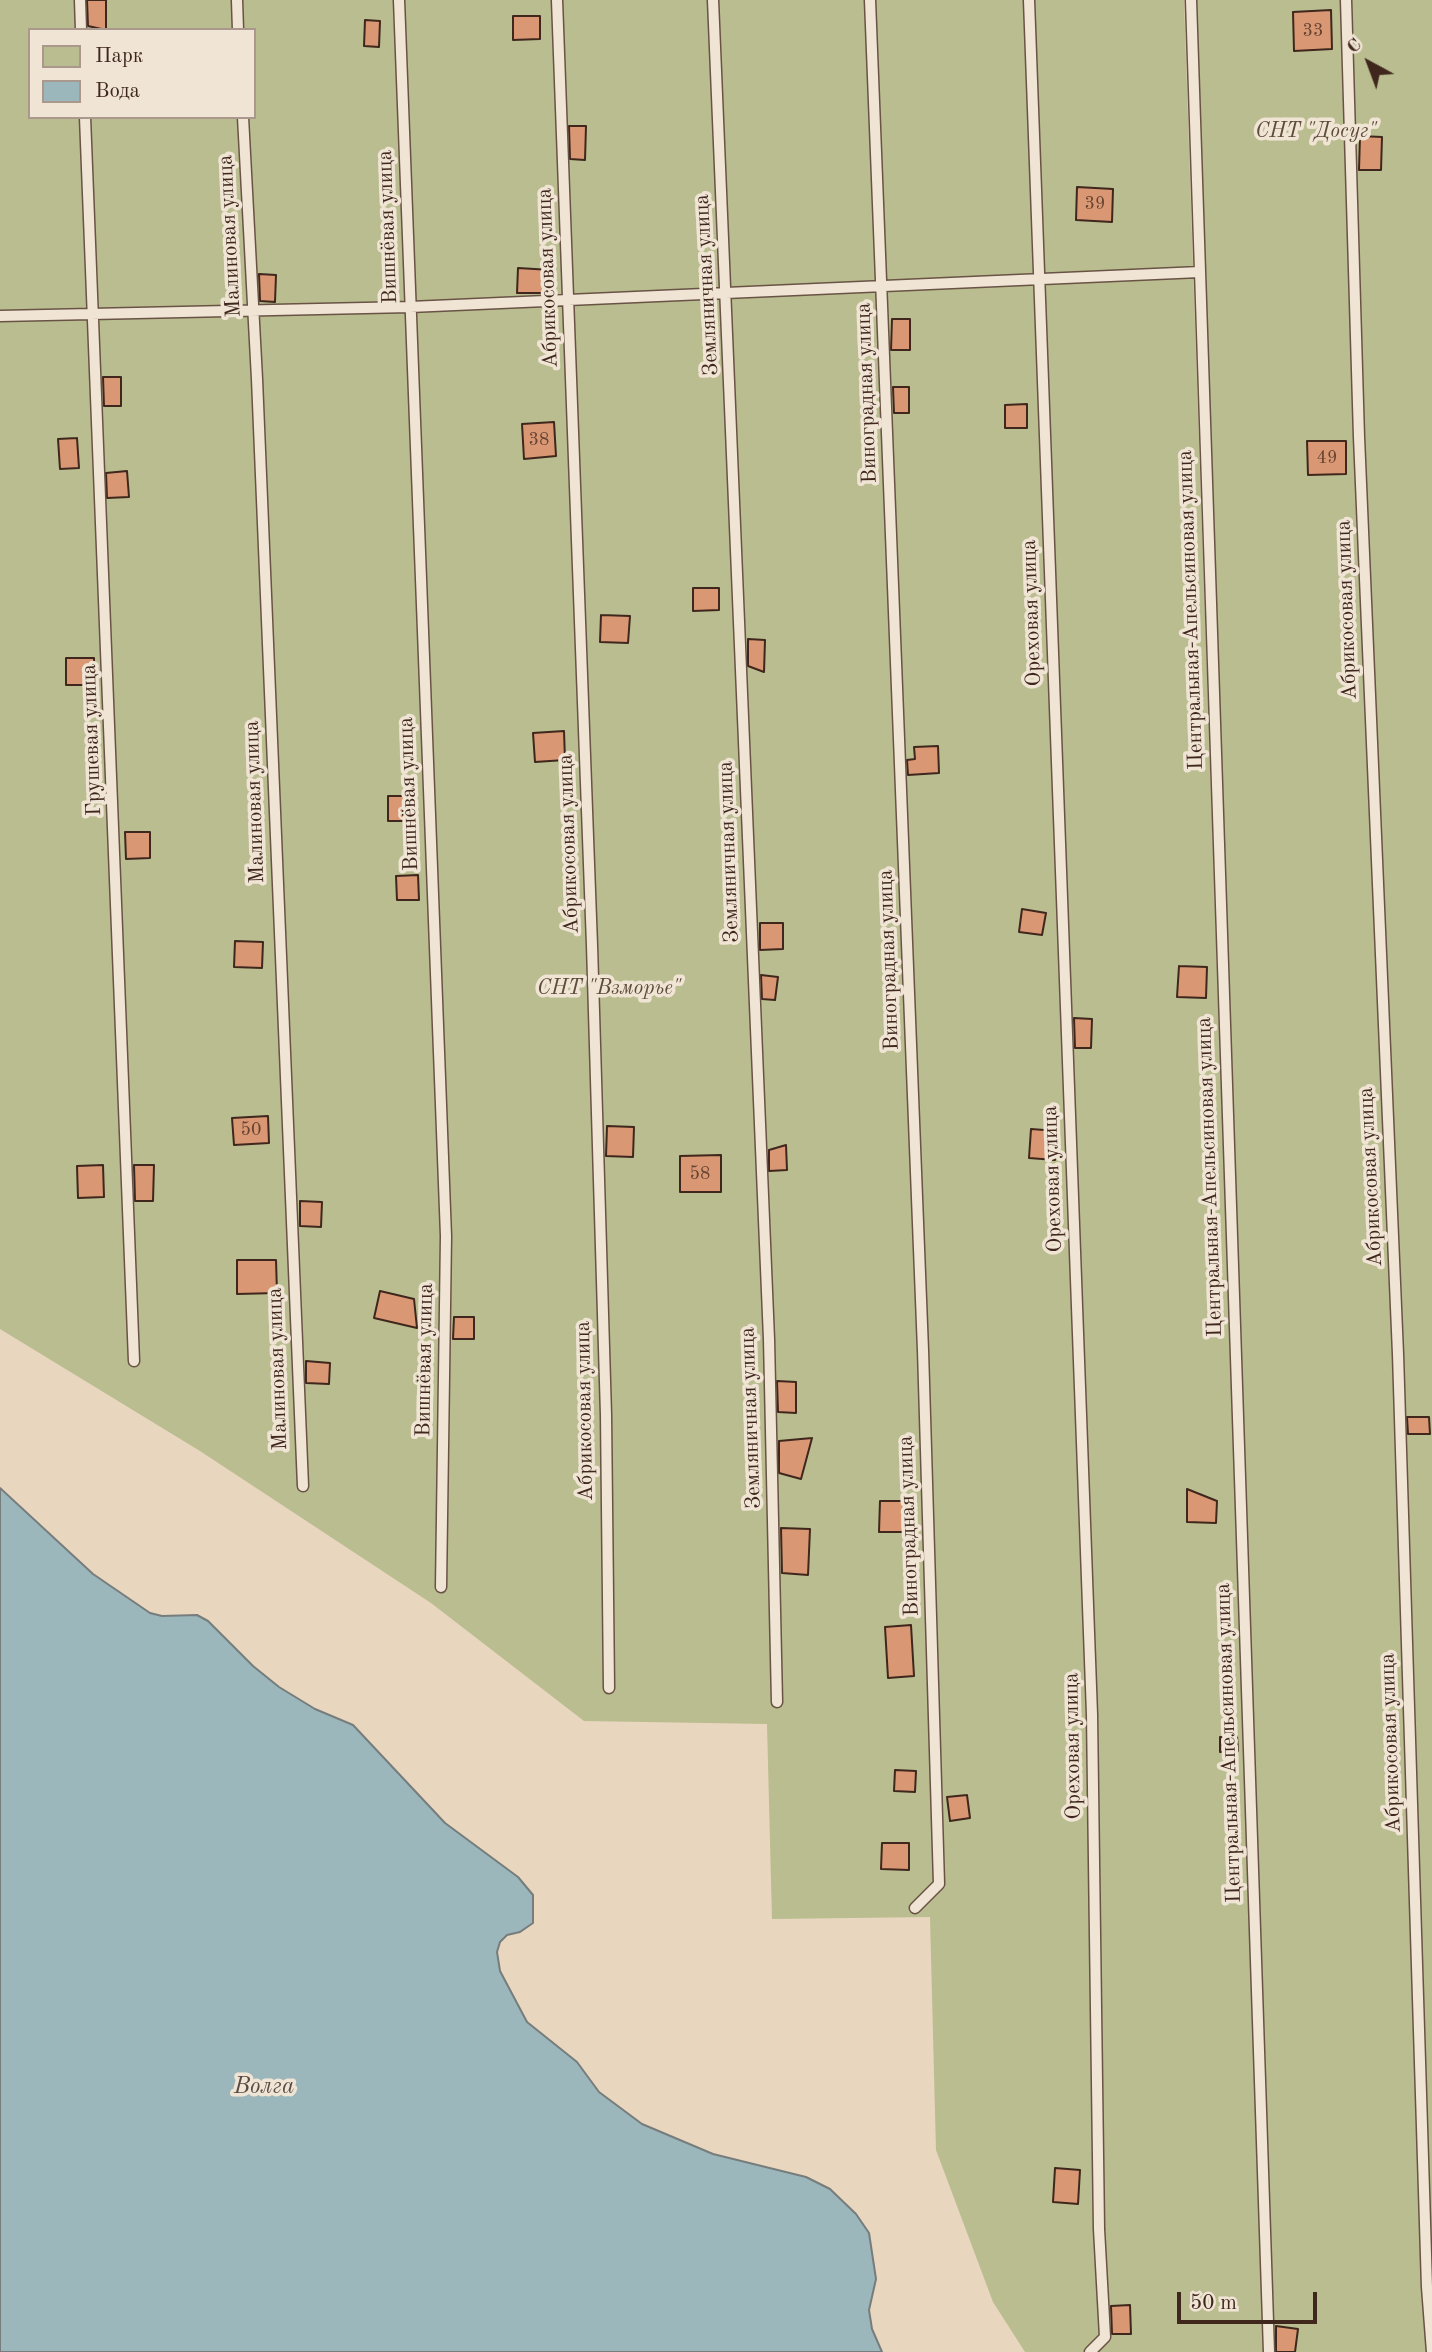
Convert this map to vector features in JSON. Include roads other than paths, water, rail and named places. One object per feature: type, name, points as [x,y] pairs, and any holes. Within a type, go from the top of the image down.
[{"type":"lane","points":[[80,0],[81,28]]},
{"type":"lane","points":[[237,0],[238,28]]},
{"type":"lane","name":"Вишнёвая улица","points":[[399,0],[446,1236],[441,1587]]},
{"type":"lane","name":"Абрикосовая улица","points":[[557,0],[593,972],[606,1415],[609,1688]]},
{"type":"lane","name":"Земляничная улица","points":[[713,0],[769,1352],[777,1702]]},
{"type":"lane","name":"Виноградная улица","points":[[870,0],[923,1350],[939,1884],[915,1908]]},
{"type":"lane","name":"Ореховая улица","points":[[1030,0],[1092,1714],[1099,2229],[1104,2337],[1090,2352]]},
{"type":"lane","name":"Центральная-Апельсиновая улица","points":[[1191,0],[1269,2352]]},
{"type":"lane","name":"Абрикосовая улица","points":[[1346,0],[1359,437],[1399,1367],[1426,2273],[1432,2352]]},
{"type":"lane","name":"Грушевая улица","points":[[85,119],[134,1361]]},
{"type":"lane","name":"Малиновая улица","points":[[243,119],[303,1486]]},
{"type":"lane","points":[[0,316],[410,307],[1200,272]]},
{"type":"water","name":"Волга","points":[[0,1488],[93,1574],[150,1613],[162,1616],[197,1615],[208,1621],[253,1666],[279,1687],[315,1709],[353,1725],[445,1823],[518,1877],[533,1895],[533,1923],[520,1932],[507,1935],[500,1942],[497,1952],[500,1971],[527,2022],[577,2062],[599,2092],[642,2124],[713,2154],[806,2177],[830,2189],[856,2214],[869,2233],[876,2279],[869,2310],[872,2329],[882,2352],[0,2352]]},
{"type":"park label","name":"СНТ \"Досуг\"","points":[[1316,131]]},
{"type":"park label","name":"СНТ \"Взморье\"","points":[[609,988]]}]
